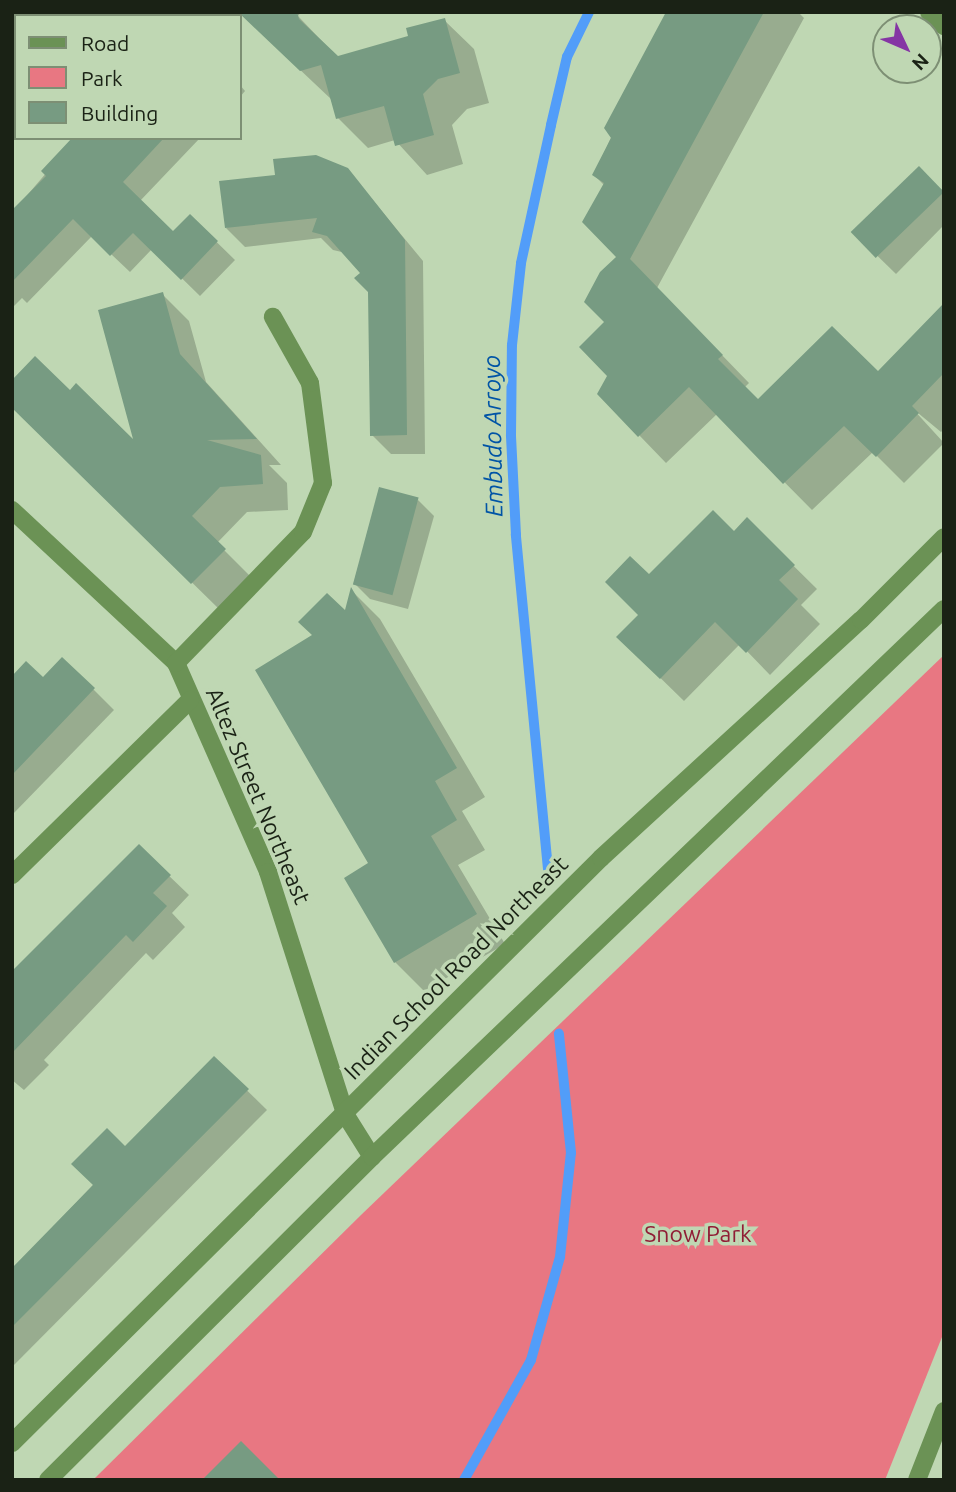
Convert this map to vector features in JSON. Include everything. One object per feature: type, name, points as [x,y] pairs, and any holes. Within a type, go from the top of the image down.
[{"type":"street","points":[[929,12],[944,26]]},
{"type":"street","points":[[176,663],[303,532],[323,483],[310,383],[273,317]]},
{"type":"street","name":"Altez Street Northeast","points":[[12,510],[176,663],[268,872],[345,1114],[372,1157]]},
{"type":"street","name":"Indian School Road Northeast","points":[[12,1443],[601,858],[861,620],[944,537]]},
{"type":"street","points":[[48,1480],[372,1157],[944,609]]},
{"type":"street","points":[[12,875],[190,700]]},
{"type":"street","points":[[917,1480],[944,1411]]},
{"type":"green space","name":"Snow Park","points":[[944,655],[944,1332],[885,1480],[93,1480],[361,1215]]},
{"type":"building","points":[[238,12],[297,12],[299,19],[338,56],[408,36],[406,28],[445,18],[460,73],[438,79],[423,94],[434,135],[395,146],[384,106],[336,119],[321,65],[300,71]]},
{"type":"building","points":[[666,12],[764,12],[630,259],[723,355],[718,359],[758,399],[832,326],[878,371],[944,303],[944,373],[912,406],[919,413],[876,457],[844,426],[783,484],[689,387],[638,437],[597,394],[607,376],[579,347],[604,322],[584,302],[600,272],[616,257],[582,222],[604,183],[592,175],[611,138],[604,128]]},
{"type":"building","points":[[70,140],[162,140],[123,182],[173,231],[190,214],[218,241],[181,280],[133,233],[110,256],[73,219],[12,282],[12,210],[46,176],[41,171]]},
{"type":"building","points":[[316,155],[348,168],[405,240],[407,435],[370,436],[368,292],[354,278],[360,273],[327,236],[312,232],[317,218],[225,228],[219,181],[275,175],[273,159]]},
{"type":"building","points":[[919,166],[944,192],[876,258],[851,232]]},
{"type":"building","points":[[163,292],[180,354],[257,439],[207,440],[261,455],[263,484],[220,487],[192,516],[226,549],[191,584],[12,408],[12,380],[35,356],[70,390],[76,383],[133,439],[98,310]]},
{"type":"building","points":[[379,487],[419,498],[392,595],[353,585]]},
{"type":"building","points":[[713,510],[734,531],[747,517],[795,565],[779,580],[798,599],[746,653],[715,622],[660,679],[616,637],[638,615],[605,582],[630,556],[649,574]]},
{"type":"building","points":[[351,587],[457,768],[435,781],[457,820],[431,836],[477,914],[394,963],[344,878],[368,863],[255,670],[312,635],[298,622],[327,593],[345,610]]},
{"type":"building","points":[[62,657],[95,688],[12,775],[12,676],[26,661],[43,677]]},
{"type":"building","points":[[139,844],[171,875],[153,893],[167,906],[133,942],[126,935],[12,1053],[12,971]]},
{"type":"building","points":[[214,1056],[249,1089],[12,1327],[12,1268],[93,1185],[71,1164],[107,1128],[125,1146]]},
{"type":"building","points":[[241,1441],[280,1480],[202,1480]]},
{"type":"waterway","name":"Embudo Arroyo","points":[[548,869],[516,535],[511,435],[512,345],[521,263],[551,125],[567,57],[589,12]]},
{"type":"waterway","name":"Embudo Arroyo","points":[[464,1480],[531,1360],[560,1257],[571,1153],[559,1034]]}]
